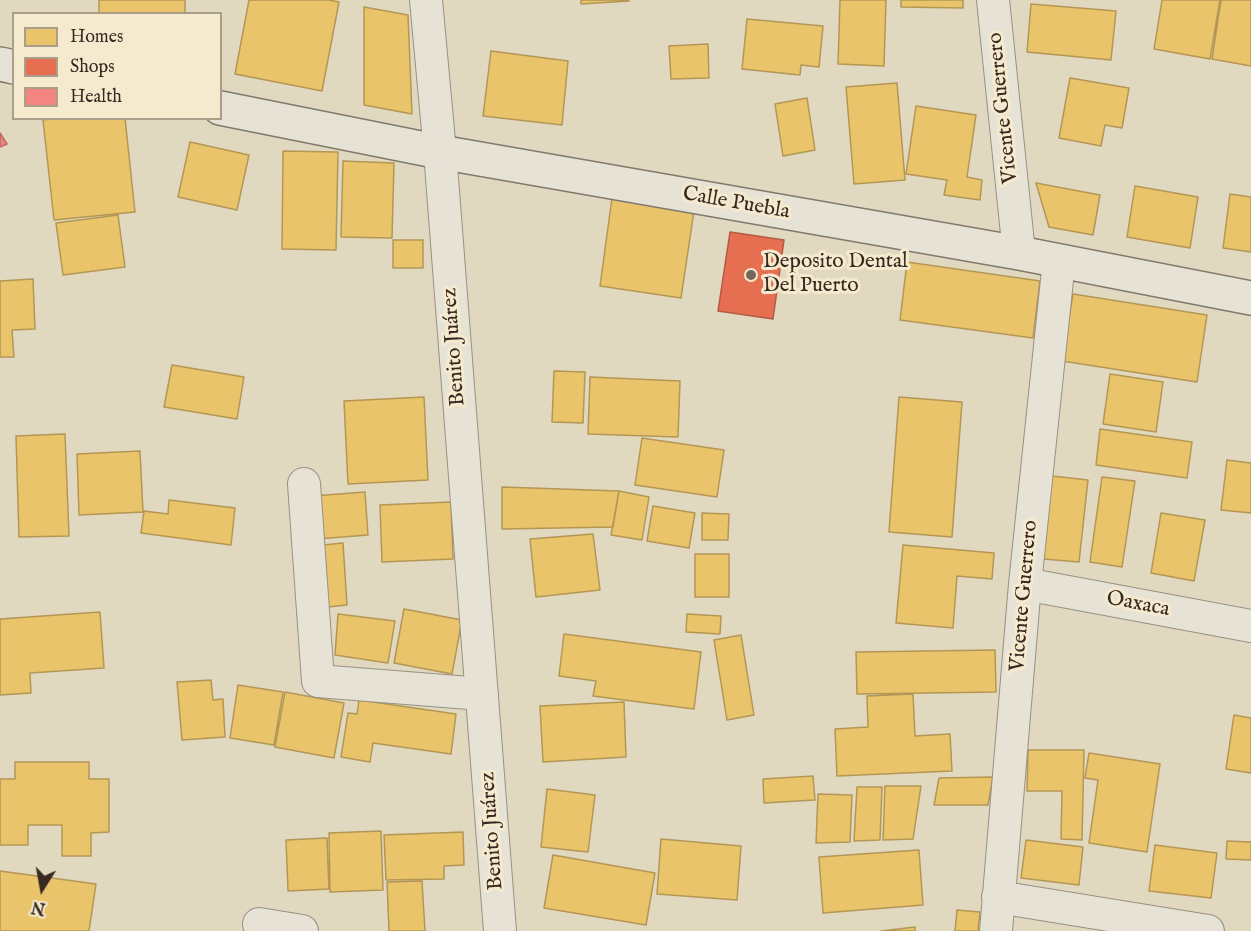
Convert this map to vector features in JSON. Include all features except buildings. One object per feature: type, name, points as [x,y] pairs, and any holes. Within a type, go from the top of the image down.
[{"type":"street","name":"Benito Juárez","points":[[426,0],[440,152],[500,931]]},
{"type":"street","name":"Vicente Guerrero","points":[[993,0],[1019,253]]},
{"type":"street","name":"Calle Puebla","points":[[222,108],[440,152],[1019,253],[1251,298]]},
{"type":"street","name":"Vicente Guerrero","points":[[996,931],[1025,584],[1059,261]]},
{"type":"street","points":[[304,484],[318,681],[482,694]]},
{"type":"street","name":"Oaxaca","points":[[1025,584],[1251,626]]},
{"type":"street","points":[[998,897],[1208,931]]},
{"type":"street","points":[[259,924],[302,931]]},
{"type":"place","name":"Deposito Dental Del Puerto","points":[[751,275]]}]
